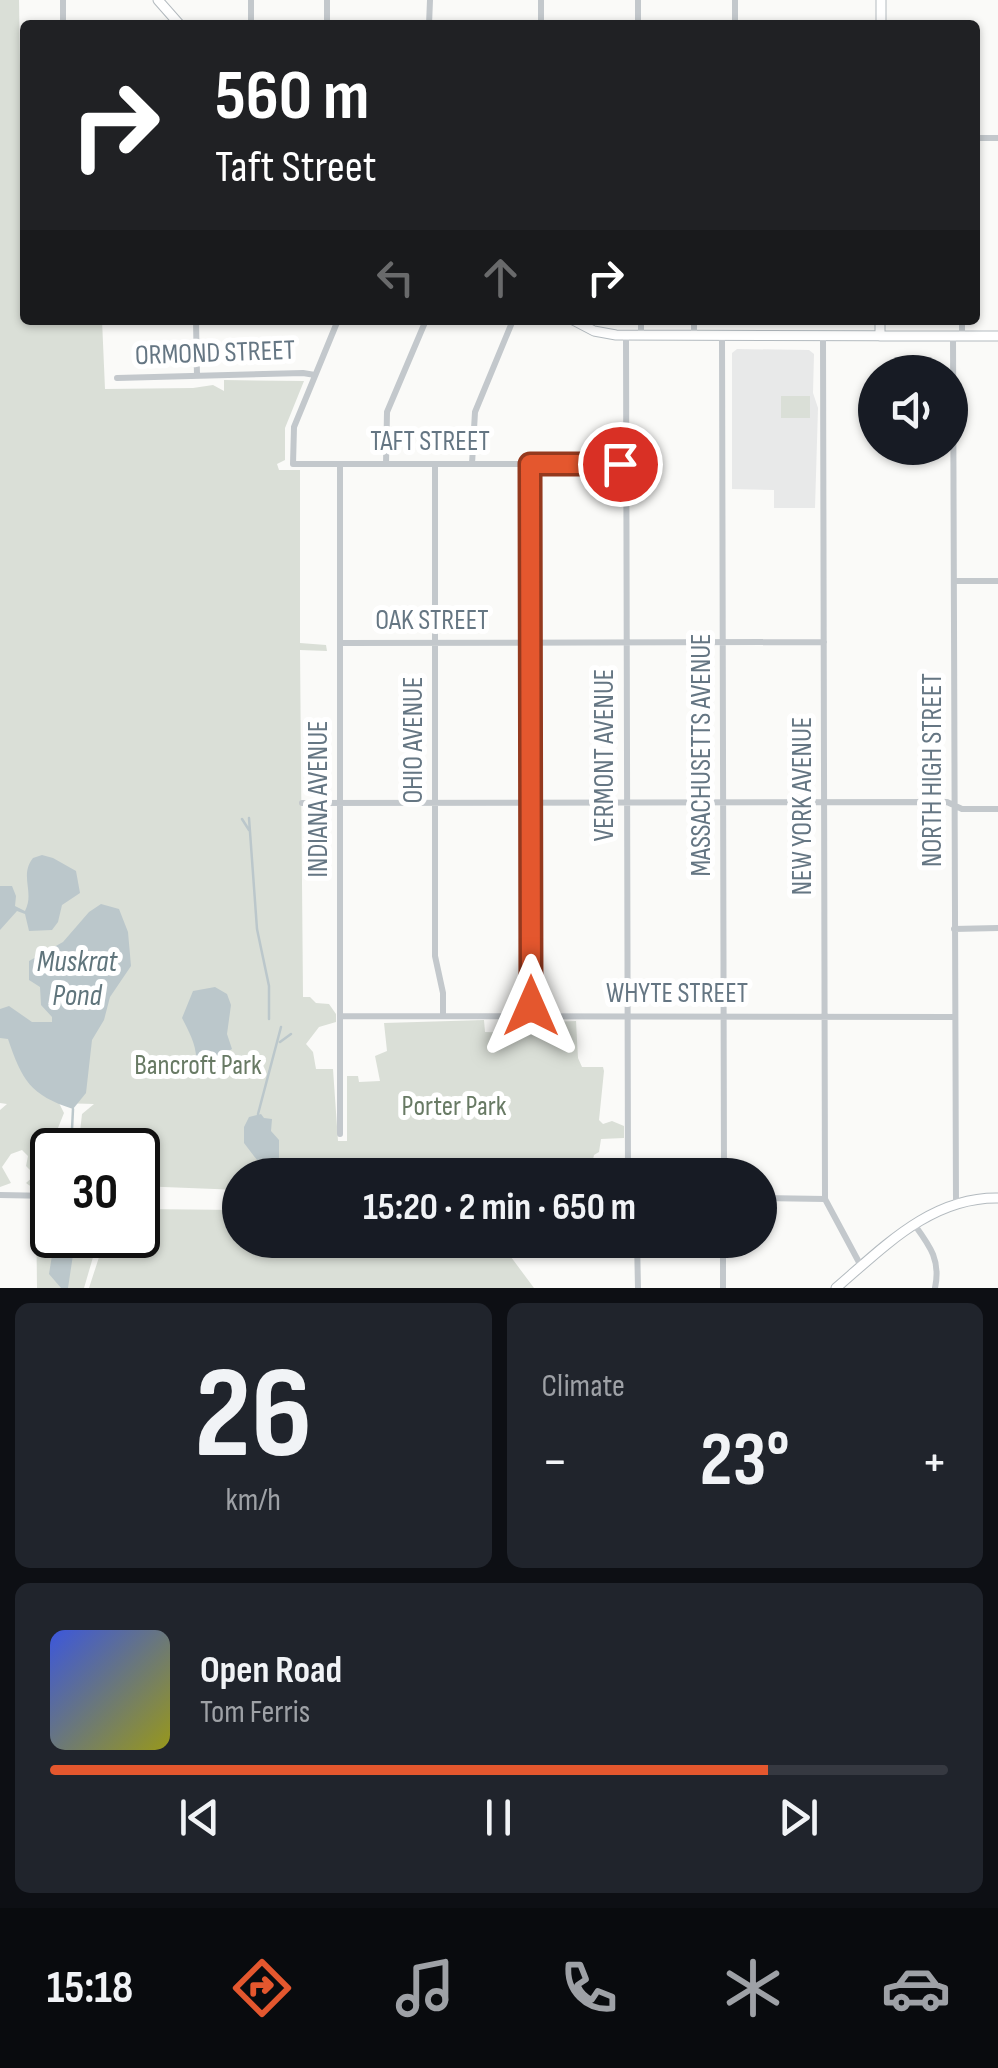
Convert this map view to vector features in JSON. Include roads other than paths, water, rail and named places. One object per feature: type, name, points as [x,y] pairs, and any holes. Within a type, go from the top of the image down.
[{"type":"street","points":[[158,0],[176,20]]},
{"type":"street","points":[[196,325],[196,376]]},
{"type":"street","points":[[315,375],[336,325]]},
{"type":"street","points":[[386,464],[387,412],[424,325]]},
{"type":"street","points":[[472,464],[475,412],[510,325]]},
{"type":"street","points":[[584,325],[600,333],[626,336],[998,336]]},
{"type":"street","points":[[641,325],[641,336]]},
{"type":"street","points":[[694,325],[694,335]]},
{"type":"street","points":[[880,325],[880,336]]},
{"type":"street","name":"NORTH HIGH STREET","points":[[956,1203],[954,580],[961,325]]},
{"type":"street","name":"VERMONT AVENUE","points":[[626,336],[628,1158]]},
{"type":"street","name":"MASSACHUSETTS AVENUE","points":[[722,336],[724,1158]]},
{"type":"street","name":"NEW YORK AVENUE","points":[[823,336],[825,1198],[862,1267]]},
{"type":"street","name":"ORMOND STREET","points":[[117,378],[315,375]]},
{"type":"street","name":"TAFT STREET","points":[[315,375],[294,427],[293,464],[626,464]]},
{"type":"street","name":"INDIANA AVENUE","points":[[340,464],[340,1134]]},
{"type":"street","name":"OHIO AVENUE","points":[[435,464],[436,956],[443,1016]]},
{"type":"street","points":[[530,464],[531,1016]]},
{"type":"street","points":[[954,580],[998,581]]},
{"type":"street","name":"OAK STREET","points":[[340,643],[824,642]]},
{"type":"street","points":[[302,803],[947,802],[962,809],[998,809]]},
{"type":"street","points":[[954,928],[998,928]]},
{"type":"street","name":"WHYTE STREET","points":[[340,1016],[954,1017]]},
{"type":"street","points":[[0,1196],[30,1196]]},
{"type":"street","points":[[777,1198],[825,1198]]},
{"type":"street","points":[[836,1288],[914,1224],[956,1203],[998,1198]]},
{"type":"street","points":[[914,1224],[934,1254],[938,1268],[935,1288]]},
{"type":"street","points":[[637,1258],[638,1288]]},
{"type":"street","points":[[723,1288],[724,1258]]},
{"type":"water","points":[[42,855],[76,871],[80,893],[62,905],[52,930],[29,931],[25,914],[17,911],[0,930],[0,886],[12,886],[15,906],[25,911],[29,865],[33,858]]},
{"type":"water","name":"Muskrat Pond","points":[[101,904],[119,909],[128,932],[131,966],[110,997],[104,1020],[92,1040],[86,1093],[73,1109],[37,1092],[23,1075],[8,1039],[0,1038],[0,1009],[9,1006],[32,1022],[52,1022],[41,1005],[40,987],[29,980],[29,961],[63,942]]},
{"type":"water","points":[[215,987],[227,994],[231,1005],[227,1034],[232,1049],[225,1053],[223,1069],[201,1079],[193,1073],[196,1051],[182,1018],[193,991]]},
{"type":"water","points":[[261,1114],[272,1119],[271,1131],[279,1140],[279,1158],[255,1158],[244,1143],[244,1127],[249,1117]]},
{"type":"water","points":[[52,1258],[73,1258],[68,1288],[61,1288],[49,1274]]},
{"type":"waterway","points":[[249,818],[257,929],[269,986],[269,1019]]},
{"type":"waterway","points":[[242,819],[249,830]]},
{"type":"waterway","points":[[258,1114],[281,1027]]},
{"type":"waterway","points":[[280,1042],[291,1034]]},
{"type":"waterway","points":[[72,1128],[73,1109]]},
{"type":"park label","name":"Bancroft Park","points":[[198,1065]]},
{"type":"park label","name":"Porter Park","points":[[454,1106]]}]
